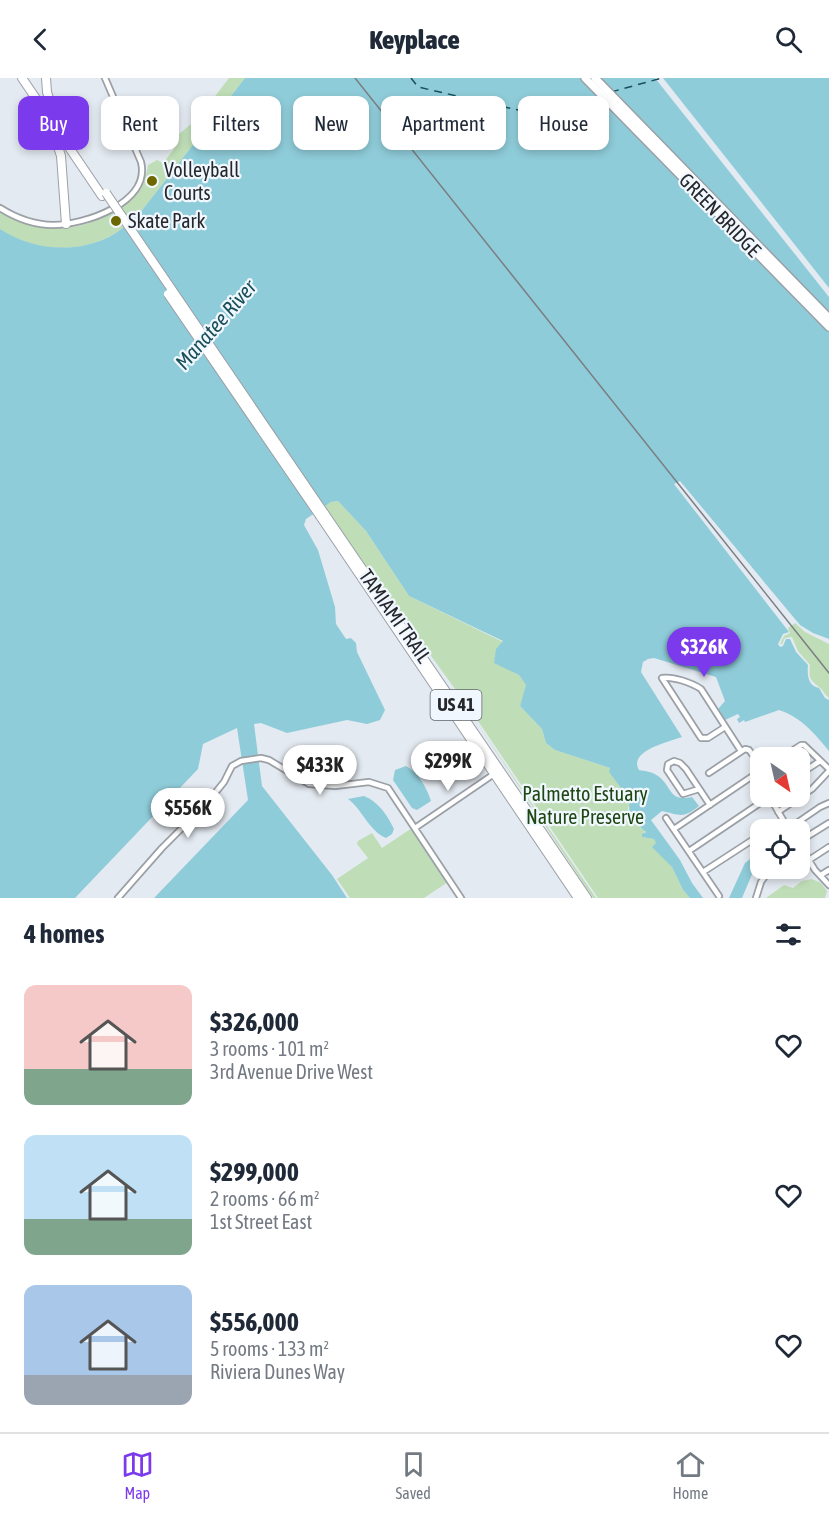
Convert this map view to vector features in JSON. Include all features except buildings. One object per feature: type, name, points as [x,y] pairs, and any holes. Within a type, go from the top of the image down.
[{"type":"highway","name":"US 41","points":[[22,78],[34,96]]},
{"type":"highway","name":"US 41","points":[[28,78],[40,96]]},
{"type":"highway","points":[[46,78],[48,96]]},
{"type":"highway","points":[[59,150],[66,224]]},
{"type":"highway","name":"US 41","points":[[72,150],[104,194]]},
{"type":"highway","name":"US 41","points":[[76,150],[104,194]]},
{"type":"highway","name":"TAMIAMI TRAIL","points":[[104,194],[430,673],[587,898]]},
{"type":"highway","name":"TAMIAMI TRAIL","points":[[430,673],[576,896]]},
{"type":"main road","name":"GREEN BRIDGE","points":[[585,78],[829,327]]},
{"type":"main road","name":"GREEN BRIDGE","points":[[595,78],[829,318]]},
{"type":"street","points":[[0,208],[30,222],[52,225],[82,222],[101,215],[126,199],[138,186],[142,176],[142,166],[105,78]]},
{"type":"street","points":[[725,727],[708,738],[701,738],[662,678],[675,679],[701,689],[741,751]]},
{"type":"street","points":[[668,689],[675,679]]},
{"type":"street","points":[[778,812],[812,789],[829,770],[810,750]]},
{"type":"street","points":[[709,773],[741,751],[750,751]]},
{"type":"street","points":[[118,898],[162,848],[207,803],[224,782],[232,766],[241,761],[261,758],[269,760],[309,784],[334,786],[369,782],[388,788],[461,898]]},
{"type":"street","points":[[699,789],[683,794],[667,770],[668,764],[672,761],[680,763],[699,789],[710,805]]},
{"type":"street","points":[[810,767],[819,761]]},
{"type":"street","points":[[415,828],[494,774]]},
{"type":"street","points":[[674,829],[750,778]]},
{"type":"street","points":[[803,819],[829,803]]},
{"type":"street","points":[[688,851],[754,807]]},
{"type":"street","points":[[775,807],[782,819]]},
{"type":"street","points":[[666,818],[719,896]]},
{"type":"street","points":[[810,835],[829,823]]},
{"type":"street","points":[[703,872],[750,841]]},
{"type":"street","points":[[810,860],[829,847]]},
{"type":"street","points":[[810,862],[829,885]]},
{"type":"street","points":[[821,875],[829,870]]},
{"type":"street","points":[[756,898],[762,879]]},
{"type":"green space","points":[[229,78],[245,78],[231,96],[215,96]]},
{"type":"green space","points":[[191,124],[191,147],[136,218],[109,237],[82,246],[53,248],[26,242],[0,229],[0,210],[59,228],[87,224],[115,211],[137,191],[148,165],[157,160],[163,163],[173,150],[179,150],[179,134]]},
{"type":"green space","name":"Palmetto Estuary Nature Preserve","points":[[338,501],[366,531],[409,596],[503,642],[494,662],[519,675],[527,686],[520,706],[542,729],[546,743],[555,750],[610,768],[630,800],[628,809],[637,825],[645,830],[642,837],[654,839],[672,867],[683,890],[690,898],[598,898],[474,715],[323,507]]},
{"type":"green space","points":[[795,623],[805,632],[829,644],[829,698],[811,680],[810,665],[798,651],[792,637],[785,638],[780,644],[784,636],[790,633],[788,628]]},
{"type":"green space","points":[[469,711],[473,717],[596,898],[593,898]]},
{"type":"green space","points":[[412,828],[448,882],[424,898],[350,898],[337,879],[368,858],[357,844],[358,841],[372,833],[382,848]]},
{"type":"green space","points":[[812,879],[821,883],[827,891],[825,898],[766,898],[784,885],[793,888],[802,881]]},
{"type":"water","name":"Manatee River","points":[[245,78],[829,78],[829,639],[800,625],[680,481],[674,484],[789,632],[783,634],[778,644],[780,647],[786,639],[790,639],[796,652],[808,665],[810,682],[819,688],[829,700],[829,751],[801,722],[779,710],[745,722],[744,720],[739,723],[738,714],[725,720],[718,709],[725,701],[716,677],[654,658],[643,662],[641,672],[682,737],[651,748],[644,753],[637,763],[639,770],[656,775],[675,795],[684,798],[692,797],[699,806],[681,815],[662,811],[651,820],[680,860],[703,898],[690,898],[683,890],[672,867],[652,847],[656,843],[654,839],[642,837],[642,834],[646,832],[633,818],[629,810],[630,800],[609,772],[610,768],[555,750],[546,743],[542,729],[520,706],[526,685],[519,675],[494,663],[496,649],[503,641],[409,596],[366,531],[338,501],[331,502],[306,519],[304,525],[318,550],[335,607],[336,624],[346,639],[351,638],[356,643],[357,652],[385,710],[380,720],[367,724],[347,720],[287,733],[261,723],[254,724],[262,786],[332,875],[347,898],[154,898],[248,800],[237,728],[203,744],[198,769],[75,898],[0,898],[0,229],[26,242],[39,245],[82,246],[112,235],[136,218],[191,147],[191,150],[281,150],[281,96],[231,96]]},
{"type":"water","points":[[406,766],[422,781],[431,801],[417,810],[412,808],[393,780],[395,770]]},
{"type":"water","points":[[364,796],[378,805],[394,829],[392,834],[386,838],[370,825],[348,799]]},
{"type":"water","points":[[750,859],[750,879],[742,898],[729,898],[745,863]]},
{"type":"pier","points":[[655,78],[663,78],[829,288],[829,297]]},
{"type":"ferry route","points":[[411,78],[418,87],[531,113],[598,95]]},
{"type":"ferry route","points":[[611,92],[662,78]]},
{"type":"railway","points":[[355,78],[829,673]]},
{"type":"place","name":"Volleyball Courts","points":[[152,181]]},
{"type":"place","name":"Skate Park","points":[[116,221]]}]
